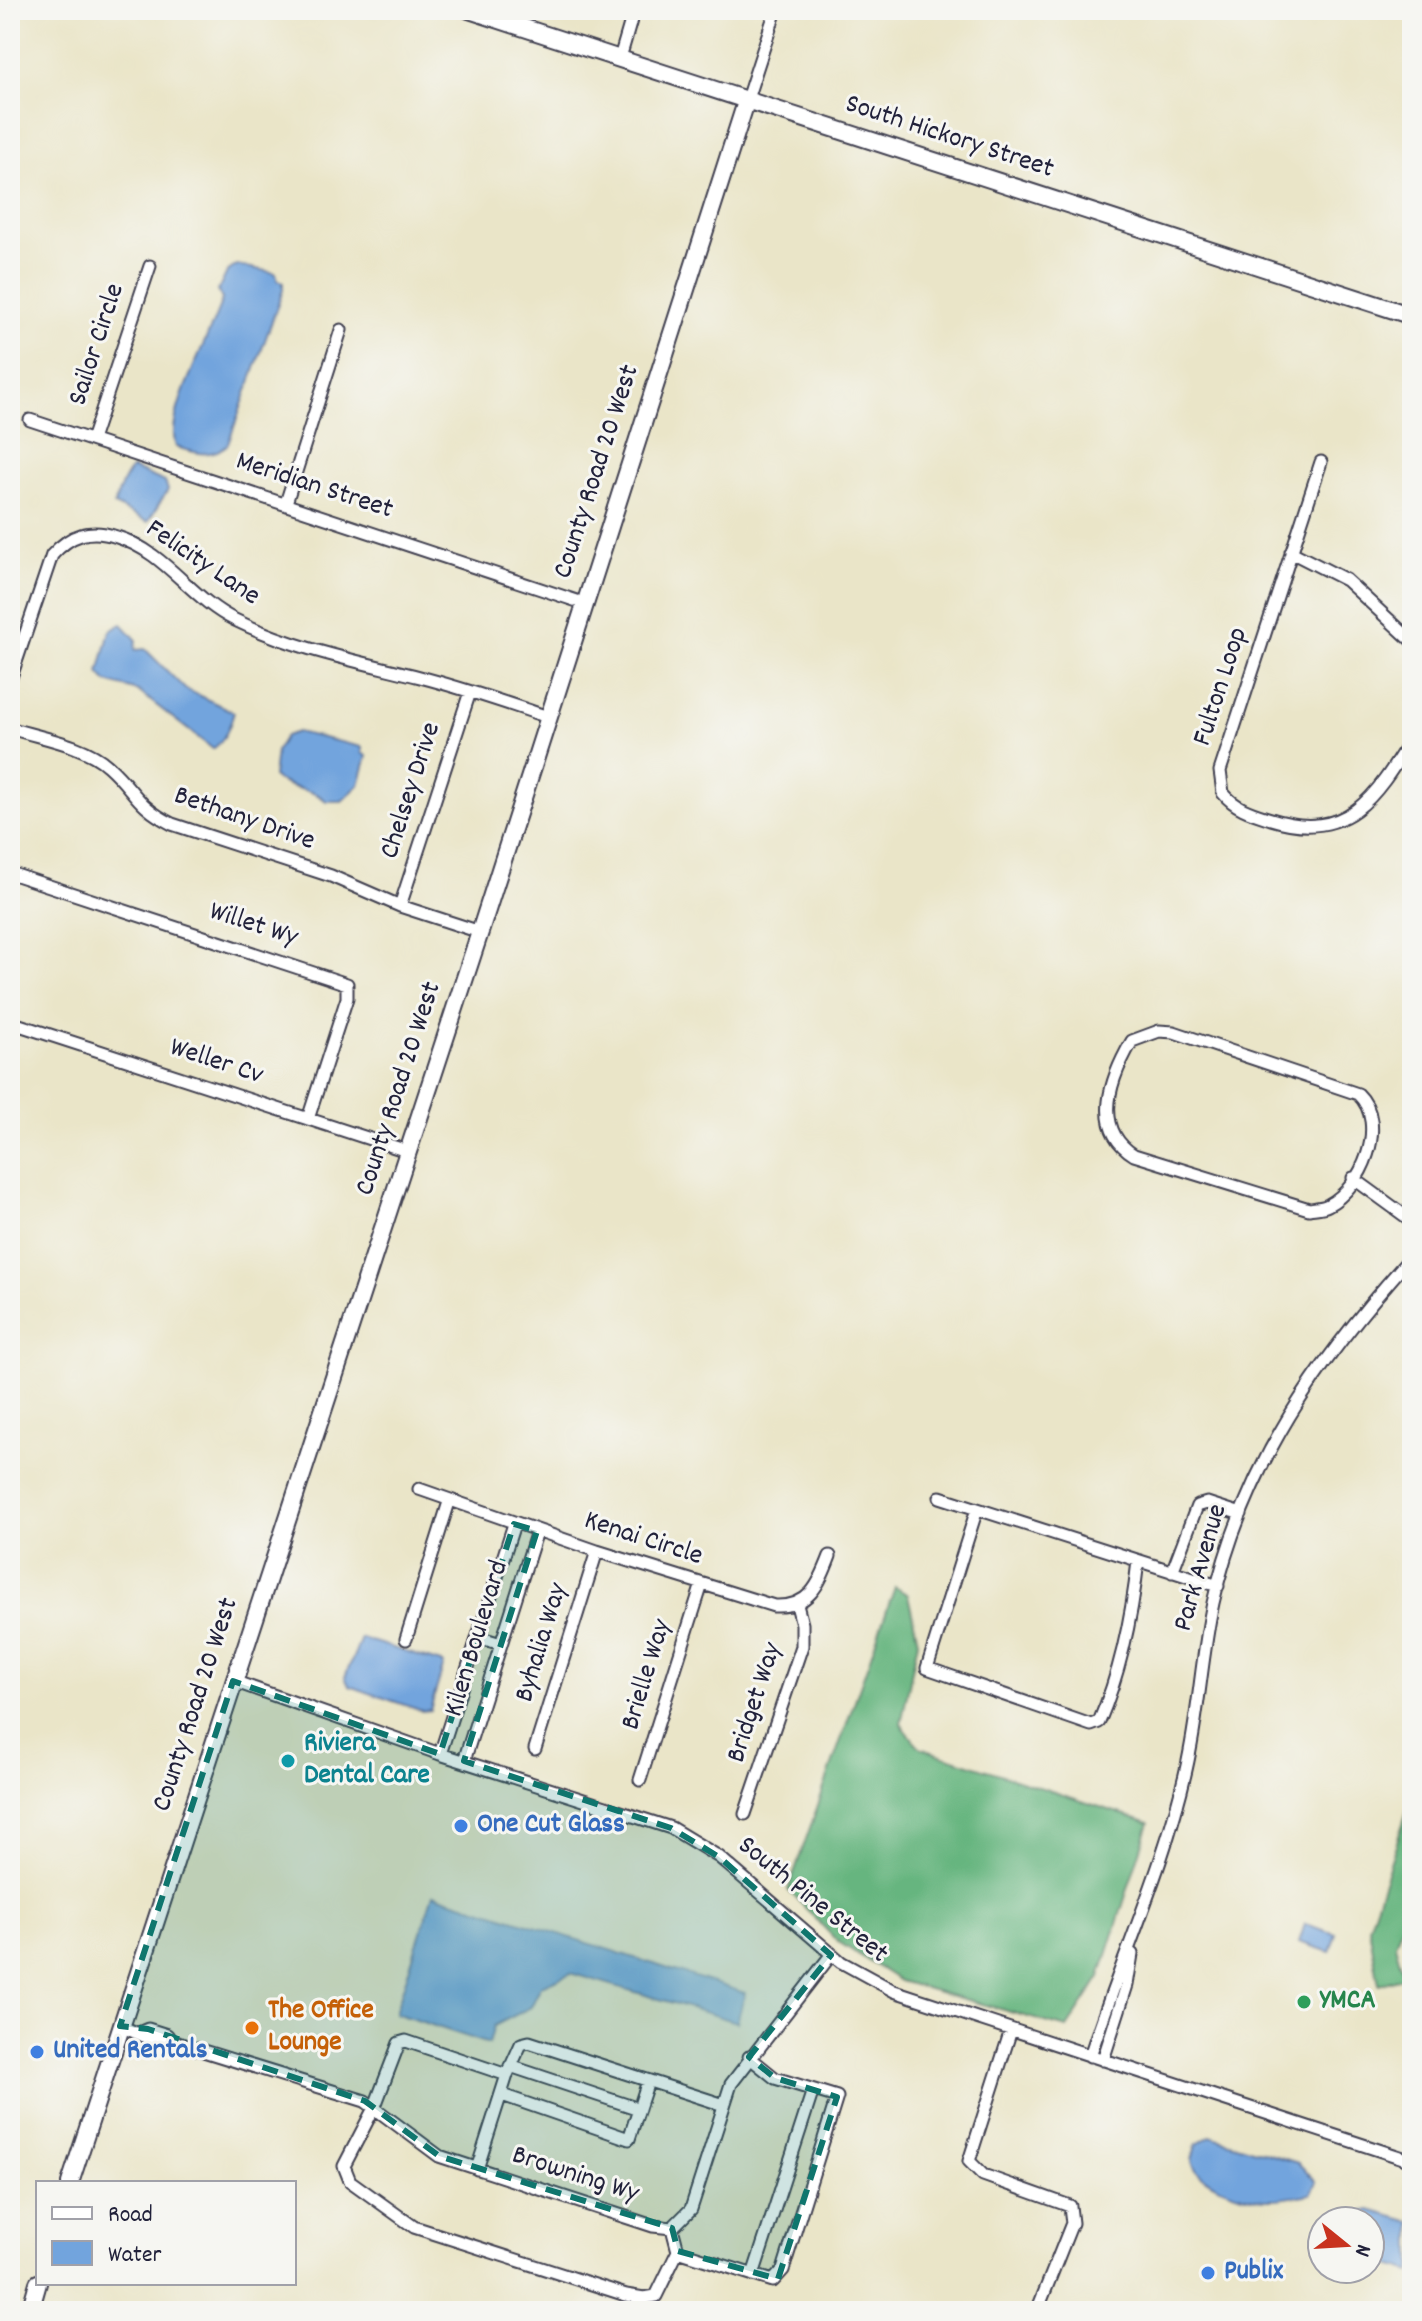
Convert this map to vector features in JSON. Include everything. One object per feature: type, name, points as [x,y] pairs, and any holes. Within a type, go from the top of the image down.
[{"type":"street","name":"South Hickory Street","points":[[469,10],[1412,316]]},
{"type":"street","points":[[620,58],[634,10]]},
{"type":"street","name":"County Road 20 West","points":[[71,2181],[480,932],[583,603],[776,10]]},
{"type":"street","name":"Sailor Circle","points":[[92,440],[150,266]]},
{"type":"street","points":[[286,503],[341,330]]},
{"type":"street","name":"Meridian Street","points":[[30,420],[583,603]]},
{"type":"street","name":"Fulton Loop","points":[[1321,462],[1220,771],[1223,793],[1244,810],[1286,823],[1305,826],[1333,822],[1363,807],[1379,791],[1412,738]]},
{"type":"street","name":"Felicity Lane","points":[[10,680],[52,555],[62,543],[88,531],[116,536],[152,551],[208,604],[234,619],[303,648],[470,692],[548,717]]},
{"type":"street","points":[[1291,552],[1346,580],[1412,641]]},
{"type":"street","name":"Chelsey Drive","points":[[400,906],[470,692]]},
{"type":"street","name":"Bethany Drive","points":[[10,728],[92,756],[108,766],[149,813],[172,824],[331,876],[400,906],[480,932]]},
{"type":"street","name":"Willet Wy","points":[[10,873],[347,984],[347,998],[308,1119]]},
{"type":"street","name":"Weller Cv","points":[[10,1022],[407,1151]]},
{"type":"street","points":[[1142,1031],[1174,1032],[1342,1086],[1358,1094],[1376,1110],[1373,1139],[1353,1178],[1327,1206],[1297,1208],[1134,1155],[1107,1138],[1107,1107],[1132,1041],[1142,1031]]},
{"type":"street","points":[[1353,1178],[1412,1221]]},
{"type":"street","name":"Park Avenue","points":[[1103,2060],[1127,1985],[1135,1938],[1186,1770],[1204,1648],[1218,1586],[1241,1514],[1282,1426],[1308,1382],[1359,1314],[1412,1256]]},
{"type":"street","name":"Kenai Circle","points":[[419,1489],[514,1524],[702,1584],[774,1606],[797,1605]]},
{"type":"street","points":[[940,1497],[1218,1586]]},
{"type":"street","points":[[406,1639],[449,1502]]},
{"type":"street","points":[[1172,1572],[1197,1506],[1207,1503],[1241,1514]]},
{"type":"street","points":[[977,1509],[927,1668],[1091,1725],[1099,1722],[1113,1682],[1133,1607],[1138,1561]]},
{"type":"street","name":"Kilen Boulevard","points":[[440,1754],[514,1524]]},
{"type":"street","name":"Kilen Boulevard","points":[[464,1761],[537,1531]]},
{"type":"street","name":"Byhalia Way","points":[[535,1749],[597,1551]]},
{"type":"street","points":[[797,1605],[819,1585],[830,1556]]},
{"type":"street","name":"Brielle Way","points":[[640,1780],[702,1584]]},
{"type":"street","name":"Bridget Way","points":[[745,1814],[802,1646],[802,1624],[797,1605]]},
{"type":"street","points":[[478,1637],[501,1644]]},
{"type":"street","name":"South Pine Street","points":[[233,1681],[440,1754],[671,1828],[719,1857],[831,1955],[860,1975],[894,1991],[1412,2161]]},
{"type":"street","name":"Park Avenue","points":[[1090,2056],[1114,1981],[1135,1938]]},
{"type":"street","points":[[639,2109],[406,2041],[394,2049],[375,2106],[344,2166],[346,2175],[414,2227],[644,2298],[656,2296],[678,2251],[672,2228],[691,2209],[731,2084],[831,1955]]},
{"type":"street","name":"Browning Wy","points":[[120,2026],[141,2032],[163,2044],[171,2041],[375,2106],[424,2147],[477,2169],[653,2226],[672,2228]]},
{"type":"street","points":[[1011,2030],[969,2161],[983,2175],[1070,2206],[1072,2223],[1037,2311]]},
{"type":"street","points":[[477,2169],[508,2070],[521,2044],[529,2042],[724,2105]]},
{"type":"street","points":[[678,2251],[773,2281],[783,2270],[837,2097],[775,2078],[749,2057]]},
{"type":"street","points":[[502,2095],[629,2139],[648,2081]]},
{"type":"street","points":[[753,2275],[813,2090]]},
{"type":"street","points":[[30,2311],[37,2285]]},
{"type":"highlighted area","points":[[514,1524],[537,1531],[464,1761],[671,1828],[719,1857],[831,1955],[749,2057],[775,2078],[837,2097],[778,2279],[678,2251],[672,2228],[439,2156],[365,2101],[148,2029],[120,2026],[233,1681],[440,1754]]},
{"type":"green space","points":[[895,1587],[908,1595],[918,1641],[901,1724],[920,1748],[1149,1823],[1100,1977],[1067,2028],[900,1981],[837,1941],[788,1890]]},
{"type":"green space","points":[[1412,1796],[1412,1898],[1395,1944],[1404,1977],[1379,1985],[1369,1927]]},
{"type":"water","points":[[237,265],[276,273],[278,280],[283,282],[283,290],[228,444],[210,453],[176,447],[176,415],[182,395],[217,314],[222,299],[218,291],[227,272]]},
{"type":"water","points":[[132,468],[165,482],[168,490],[148,522],[114,505],[123,481]]},
{"type":"water","points":[[122,624],[136,639],[135,650],[145,649],[185,689],[234,712],[224,737],[213,749],[138,691],[107,682],[99,673],[110,631]]},
{"type":"water","points":[[297,732],[362,747],[362,753],[367,756],[359,785],[342,801],[326,801],[273,777],[276,751],[285,736]]},
{"type":"water","points":[[361,1638],[444,1664],[430,1710],[422,1711],[349,1686],[345,1677]]},
{"type":"water","points":[[433,1894],[745,1993],[737,2022],[571,1973],[541,1986],[531,2007],[494,2026],[489,2044],[395,2013]]},
{"type":"water","points":[[1305,1924],[1336,1934],[1330,1952],[1299,1942]]},
{"type":"water","points":[[1210,2136],[1298,2163],[1317,2182],[1311,2194],[1278,2199],[1258,2198],[1235,2193],[1212,2182],[1202,2176],[1192,2160],[1196,2145]]},
{"type":"water","points":[[1386,2215],[1412,2222],[1412,2272],[1386,2264]]},
{"type":"place","name":"Riviera Dental Care","points":[[288,1761]]},
{"type":"place","name":"One Cut Glass","points":[[461,1826]]},
{"type":"place","name":"YMCA","points":[[1304,2002]]},
{"type":"place","name":"The Office Lounge","points":[[252,2028]]},
{"type":"place","name":"United Rentals","points":[[37,2052]]},
{"type":"place","name":"Publix","points":[[1208,2273]]}]
